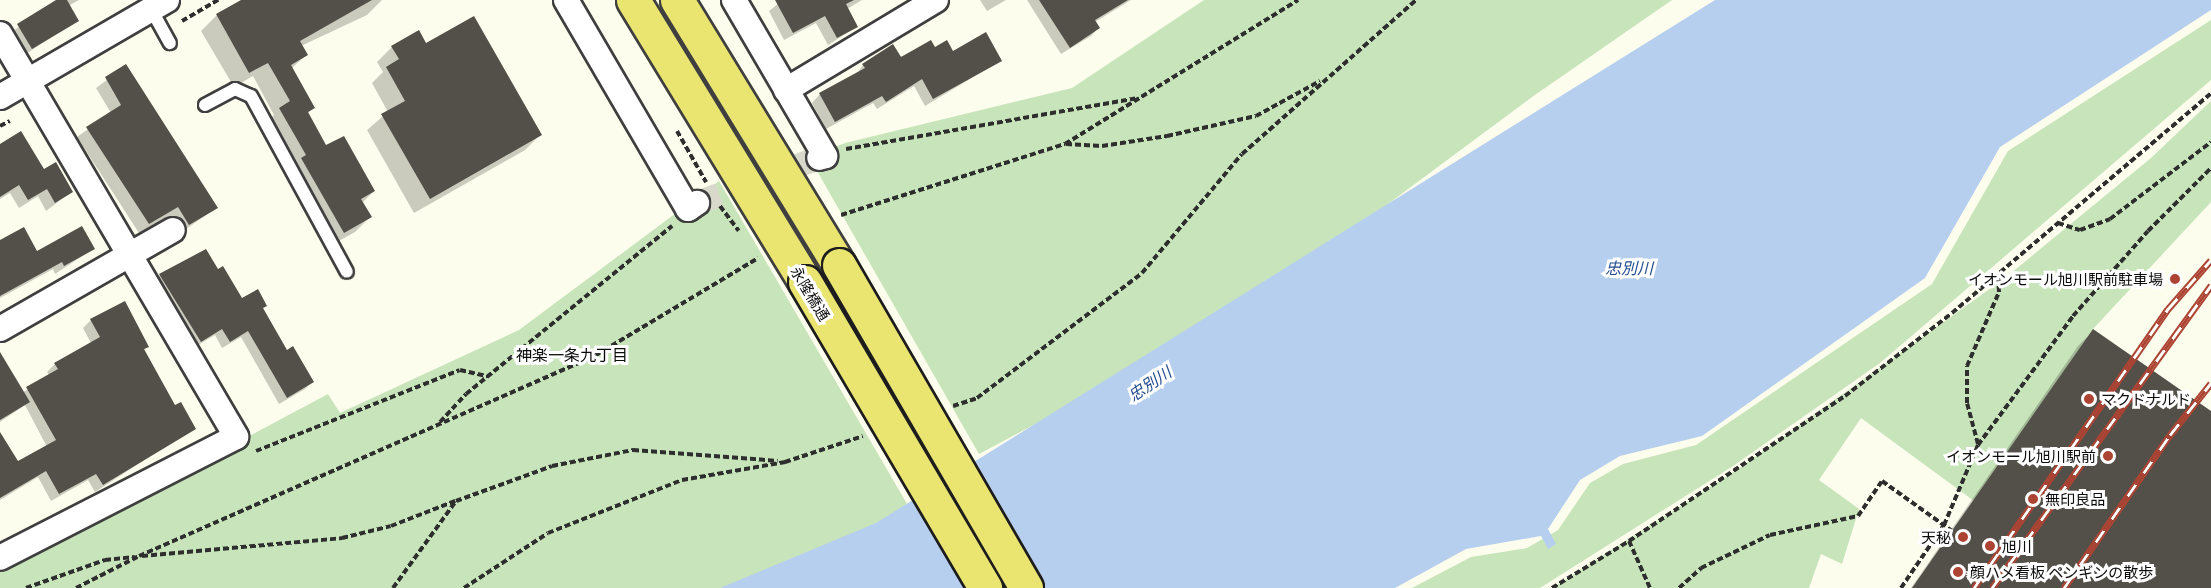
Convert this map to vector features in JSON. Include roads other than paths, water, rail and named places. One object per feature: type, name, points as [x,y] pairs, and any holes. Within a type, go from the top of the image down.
[{"type":"main road","name":"永隆橋通","points":[[633,0],[805,282],[985,588]]},
{"type":"main road","points":[[676,0],[839,265],[1026,588]]},
{"type":"street","points":[[566,0],[693,206]]},
{"type":"street","points":[[734,0],[822,157]]},
{"type":"street","points":[[786,90],[936,0]]},
{"type":"street","points":[[0,98],[159,5]]},
{"type":"street","points":[[0,34],[236,436],[0,558]]},
{"type":"street","points":[[0,329],[173,230]]},
{"type":"lane","points":[[159,5],[170,43]]},
{"type":"lane","points":[[205,105],[235,89],[251,96],[347,272]]},
{"type":"water","name":"忠別川","points":[[1715,0],[2211,0],[2211,10],[2000,147],[1925,278],[1702,436],[1620,456],[1580,480],[1548,529],[1556,544],[1548,549],[1541,536],[1466,549],[1395,588],[720,588],[876,523]]},
{"type":"tunnel","points":[[697,203],[819,158]]},
{"type":"railway","points":[[1974,588],[2168,309],[2211,260]]},
{"type":"railway","points":[[1992,588],[2211,285]]},
{"type":"railway","points":[[2064,588],[2170,435],[2211,383]]},
{"type":"place","name":"イオンモール旭川駅前駐車場","points":[[2175,279]]},
{"type":"place","name":"マクドナルド","points":[[2089,399]]},
{"type":"place","name":"イオンモール旭川駅前","points":[[2108,456]]},
{"type":"place","name":"無印良品","points":[[2033,499]]},
{"type":"place","name":"天秘","points":[[1963,537]]},
{"type":"place","name":"旭川","points":[[1990,546]]},
{"type":"place","name":"顔ハメ看板 ペンギンの散歩","points":[[1958,572]]},
{"type":"district","name":"神楽一条九丁目","points":[[572,354]]}]
